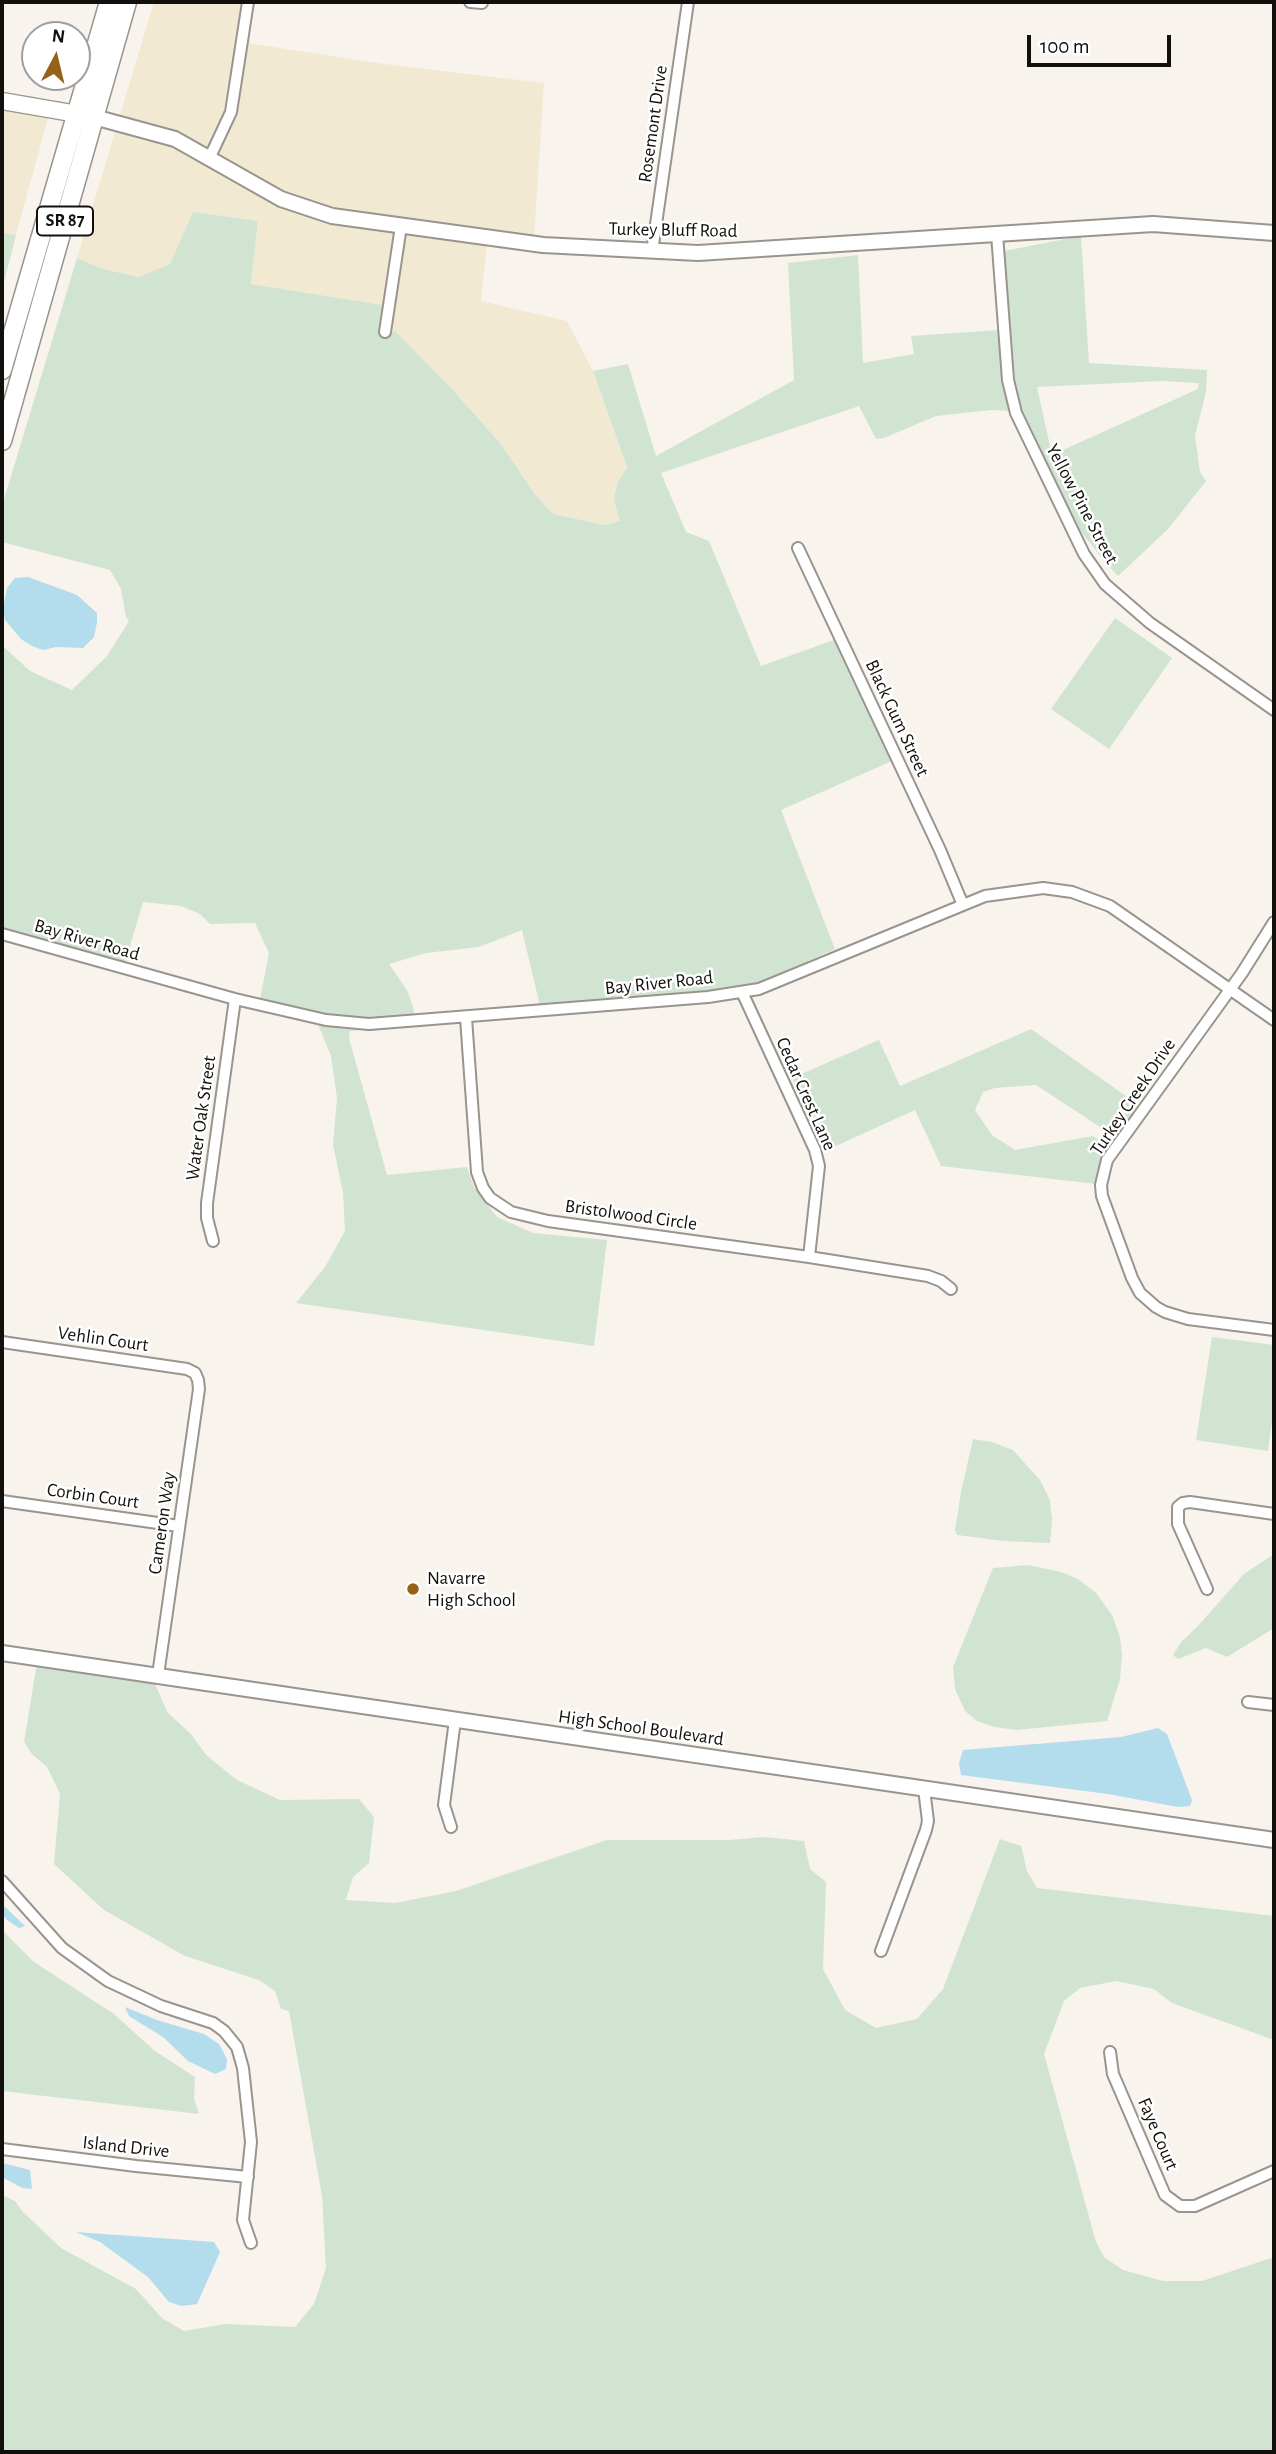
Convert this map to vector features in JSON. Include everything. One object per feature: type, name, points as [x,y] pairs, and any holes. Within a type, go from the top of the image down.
[{"type":"highway","name":"SR 87","points":[[2,441],[85,115],[109,2]]},
{"type":"highway","name":"SR 87","points":[[2,370],[85,115],[127,2]]},
{"type":"main road","points":[[2,102],[85,115]]},
{"type":"street","points":[[209,159],[232,112],[248,2]]},
{"type":"street","points":[[470,2],[482,3]]},
{"type":"street","name":"Rosemont Drive","points":[[652,252],[688,2]]},
{"type":"street","name":"Turkey Bluff Road","points":[[85,115],[174,139],[281,199],[332,216],[543,244],[698,253],[1153,224],[1274,233]]},
{"type":"street","points":[[385,332],[401,226]]},
{"type":"street","name":"Yellow Pine Street","points":[[997,234],[1008,380],[1016,413],[1084,554],[1105,584],[1150,623],[1274,710]]},
{"type":"street","name":"Black Gum Street","points":[[798,548],[940,850],[963,905]]},
{"type":"street","name":"Bay River Road","points":[[2,934],[235,999],[346,1024],[466,1018],[708,997],[759,989],[985,896],[1042,888],[1072,892],[1110,906],[1274,1020]]},
{"type":"street","name":"Turkey Creek Drive","points":[[1274,922],[1230,989],[1107,1160],[1101,1185],[1102,1196],[1136,1285],[1140,1293],[1156,1307],[1188,1318],[1274,1330]]},
{"type":"street","name":"Cedar Crest Lane","points":[[742,992],[815,1150],[819,1166],[809,1257]]},
{"type":"street","name":"Water Oak Street","points":[[214,1241],[207,1218],[207,1203],[235,999]]},
{"type":"street","name":"Bristolwood Circle","points":[[466,1018],[477,1172],[483,1188],[499,1206],[511,1212],[548,1221],[928,1276],[951,1289]]},
{"type":"street","name":"Vehlin Court","points":[[2,1342],[187,1369],[196,1376]]},
{"type":"street","name":"Cameron Way","points":[[158,1675],[199,1389],[196,1376]]},
{"type":"street","name":"Corbin Court","points":[[2,1501],[179,1525]]},
{"type":"street","points":[[1207,1589],[1178,1524],[1178,1507],[1183,1503],[1190,1503],[1274,1514]]},
{"type":"street","name":"High School Boulevard","points":[[2,1653],[1274,1840]]},
{"type":"street","points":[[1248,1702],[1274,1705]]},
{"type":"street","points":[[451,1827],[444,1805],[455,1720]]},
{"type":"street","points":[[881,1951],[926,1830],[928,1821],[924,1790]]},
{"type":"street","points":[[2,1881],[62,1948],[108,1981],[134,1996],[213,2023],[224,2031],[237,2048],[243,2068],[251,2142],[243,2220],[251,2243]]},
{"type":"street","name":"Faye Court","points":[[1110,2052],[1113,2074],[1165,2195],[1180,2206],[1195,2206],[1274,2171]]},
{"type":"street","name":"Island Drive","points":[[2,2149],[123,2165],[248,2177]]},
{"type":"shaded area","points":[[154,2],[243,2],[227,111],[207,152],[119,118]]},
{"type":"shaded area","points":[[247,43],[384,64],[544,83],[534,238],[332,210],[283,194],[216,156],[236,113]]},
{"type":"shaded area","points":[[2,107],[49,114],[16,235],[2,233]]},
{"type":"shaded area","points":[[116,129],[173,145],[279,205],[396,231],[384,307],[251,284],[258,221],[193,213],[170,264],[139,277],[103,269],[77,258]]},
{"type":"shaded area","points":[[405,232],[487,243],[481,301],[567,321],[593,371],[627,467],[617,484],[620,522],[605,525],[553,514],[534,493],[501,444],[452,389],[393,330],[391,325]]},
{"type":"green space","points":[[193,212],[258,221],[251,284],[383,305],[380,336],[389,338],[390,331],[395,331],[452,389],[501,444],[534,493],[553,514],[605,525],[620,521],[614,500],[617,484],[627,467],[593,371],[628,364],[656,456],[794,380],[788,263],[858,255],[863,363],[914,354],[911,336],[1000,330],[1011,411],[991,410],[936,416],[876,439],[859,406],[661,473],[686,532],[709,541],[761,666],[834,640],[892,761],[781,810],[835,949],[758,983],[707,991],[540,1006],[522,930],[479,947],[426,953],[389,964],[407,990],[414,1016],[369,1019],[327,1015],[260,999],[269,953],[255,923],[210,924],[200,914],[181,906],[143,902],[125,963],[2,928],[2,645],[30,671],[72,690],[107,656],[129,621],[121,589],[110,570],[2,542],[2,506],[77,258],[103,269],[139,277],[170,264]]},
{"type":"green space","points":[[2,233],[16,235],[2,290]]},
{"type":"green space","points":[[1081,236],[1089,363],[1207,370],[1206,392],[1195,436],[1200,472],[1206,481],[1168,529],[1118,576],[1076,525],[1021,411],[1013,379],[1004,251]],"holes":[[[1161,381],[1199,383],[1198,389],[1052,455],[1037,387]]]},
{"type":"green space","points":[[1115,618],[1172,658],[1109,749],[1051,709]]},
{"type":"green space","points":[[318,1024],[363,1030],[350,1031],[349,1038],[387,1175],[467,1167],[474,1187],[497,1217],[533,1233],[607,1240],[594,1346],[296,1303],[325,1267],[345,1231],[343,1192],[333,1145],[337,1098],[331,1056]]},
{"type":"green space","points":[[1031,1029],[1140,1106],[1117,1138],[1036,1085],[995,1088],[983,1092],[975,1110],[992,1135],[1015,1150],[1093,1136],[1110,1148],[1103,1156],[1096,1184],[941,1166],[915,1110],[825,1151],[792,1078],[879,1040],[900,1086]]},
{"type":"green space","points":[[1212,1337],[1274,1345],[1274,1406],[1268,1451],[1196,1440]]},
{"type":"green space","points":[[973,1439],[992,1442],[1013,1450],[1040,1480],[1050,1500],[1050,1543],[957,1535],[955,1530],[961,1492]]},
{"type":"green space","points":[[1274,1554],[1274,1628],[1227,1657],[1206,1648],[1178,1659],[1173,1655],[1181,1642],[1244,1574]]},
{"type":"green space","points":[[1028,1565],[1061,1572],[1078,1579],[1096,1593],[1112,1615],[1120,1637],[1122,1655],[1120,1679],[1107,1721],[1017,1730],[994,1727],[977,1721],[965,1711],[955,1689],[953,1667],[993,1568]]},
{"type":"green space","points":[[37,1663],[153,1680],[168,1713],[191,1734],[206,1755],[237,1780],[280,1800],[359,1799],[374,1817],[369,1863],[353,1877],[346,1900],[395,1903],[456,1891],[607,1840],[729,1840],[764,1837],[804,1841],[810,1869],[826,1882],[823,1969],[845,2010],[876,2028],[917,2019],[943,1989],[1000,1839],[1021,1846],[1027,1871],[1037,1888],[1274,1916],[1274,2040],[1172,2003],[1154,1989],[1116,1981],[1080,1988],[1064,2001],[1044,2054],[1096,2242],[1105,2258],[1123,2270],[1163,2281],[1202,2281],[1274,2257],[1274,2452],[2,2452],[2,2195],[15,2201],[61,2248],[136,2289],[162,2318],[184,2331],[225,2324],[295,2327],[314,2304],[326,2268],[322,2196],[289,2011],[281,2009],[275,1991],[259,1980],[185,1956],[104,1910],[54,1864],[60,1794],[47,1767],[31,1753],[24,1742]]},
{"type":"green space","points":[[2,1930],[34,1962],[114,2014],[155,2051],[195,2077],[194,2099],[199,2114],[2,2091]]},
{"type":"water","points":[[28,577],[77,595],[97,613],[94,637],[83,648],[56,647],[43,650],[21,639],[5,620],[3,609],[7,588],[15,578]]},
{"type":"water","points":[[1158,1728],[1167,1734],[1192,1800],[1190,1806],[1178,1807],[1108,1794],[961,1775],[959,1763],[963,1750],[1121,1737]]},
{"type":"water","points":[[2,1904],[25,1926],[19,1928],[7,1920],[2,1914]]},
{"type":"water","points":[[125,2007],[204,2034],[219,2044],[227,2059],[226,2069],[215,2074],[188,2061],[163,2037],[129,2016]]},
{"type":"water","points":[[2,2163],[30,2170],[32,2189],[22,2188],[2,2177]]},
{"type":"water","points":[[76,2232],[214,2242],[220,2252],[197,2304],[182,2306],[169,2302],[148,2277],[100,2242]]},
{"type":"place","name":"Navarre High School","points":[[413,1589]]}]
